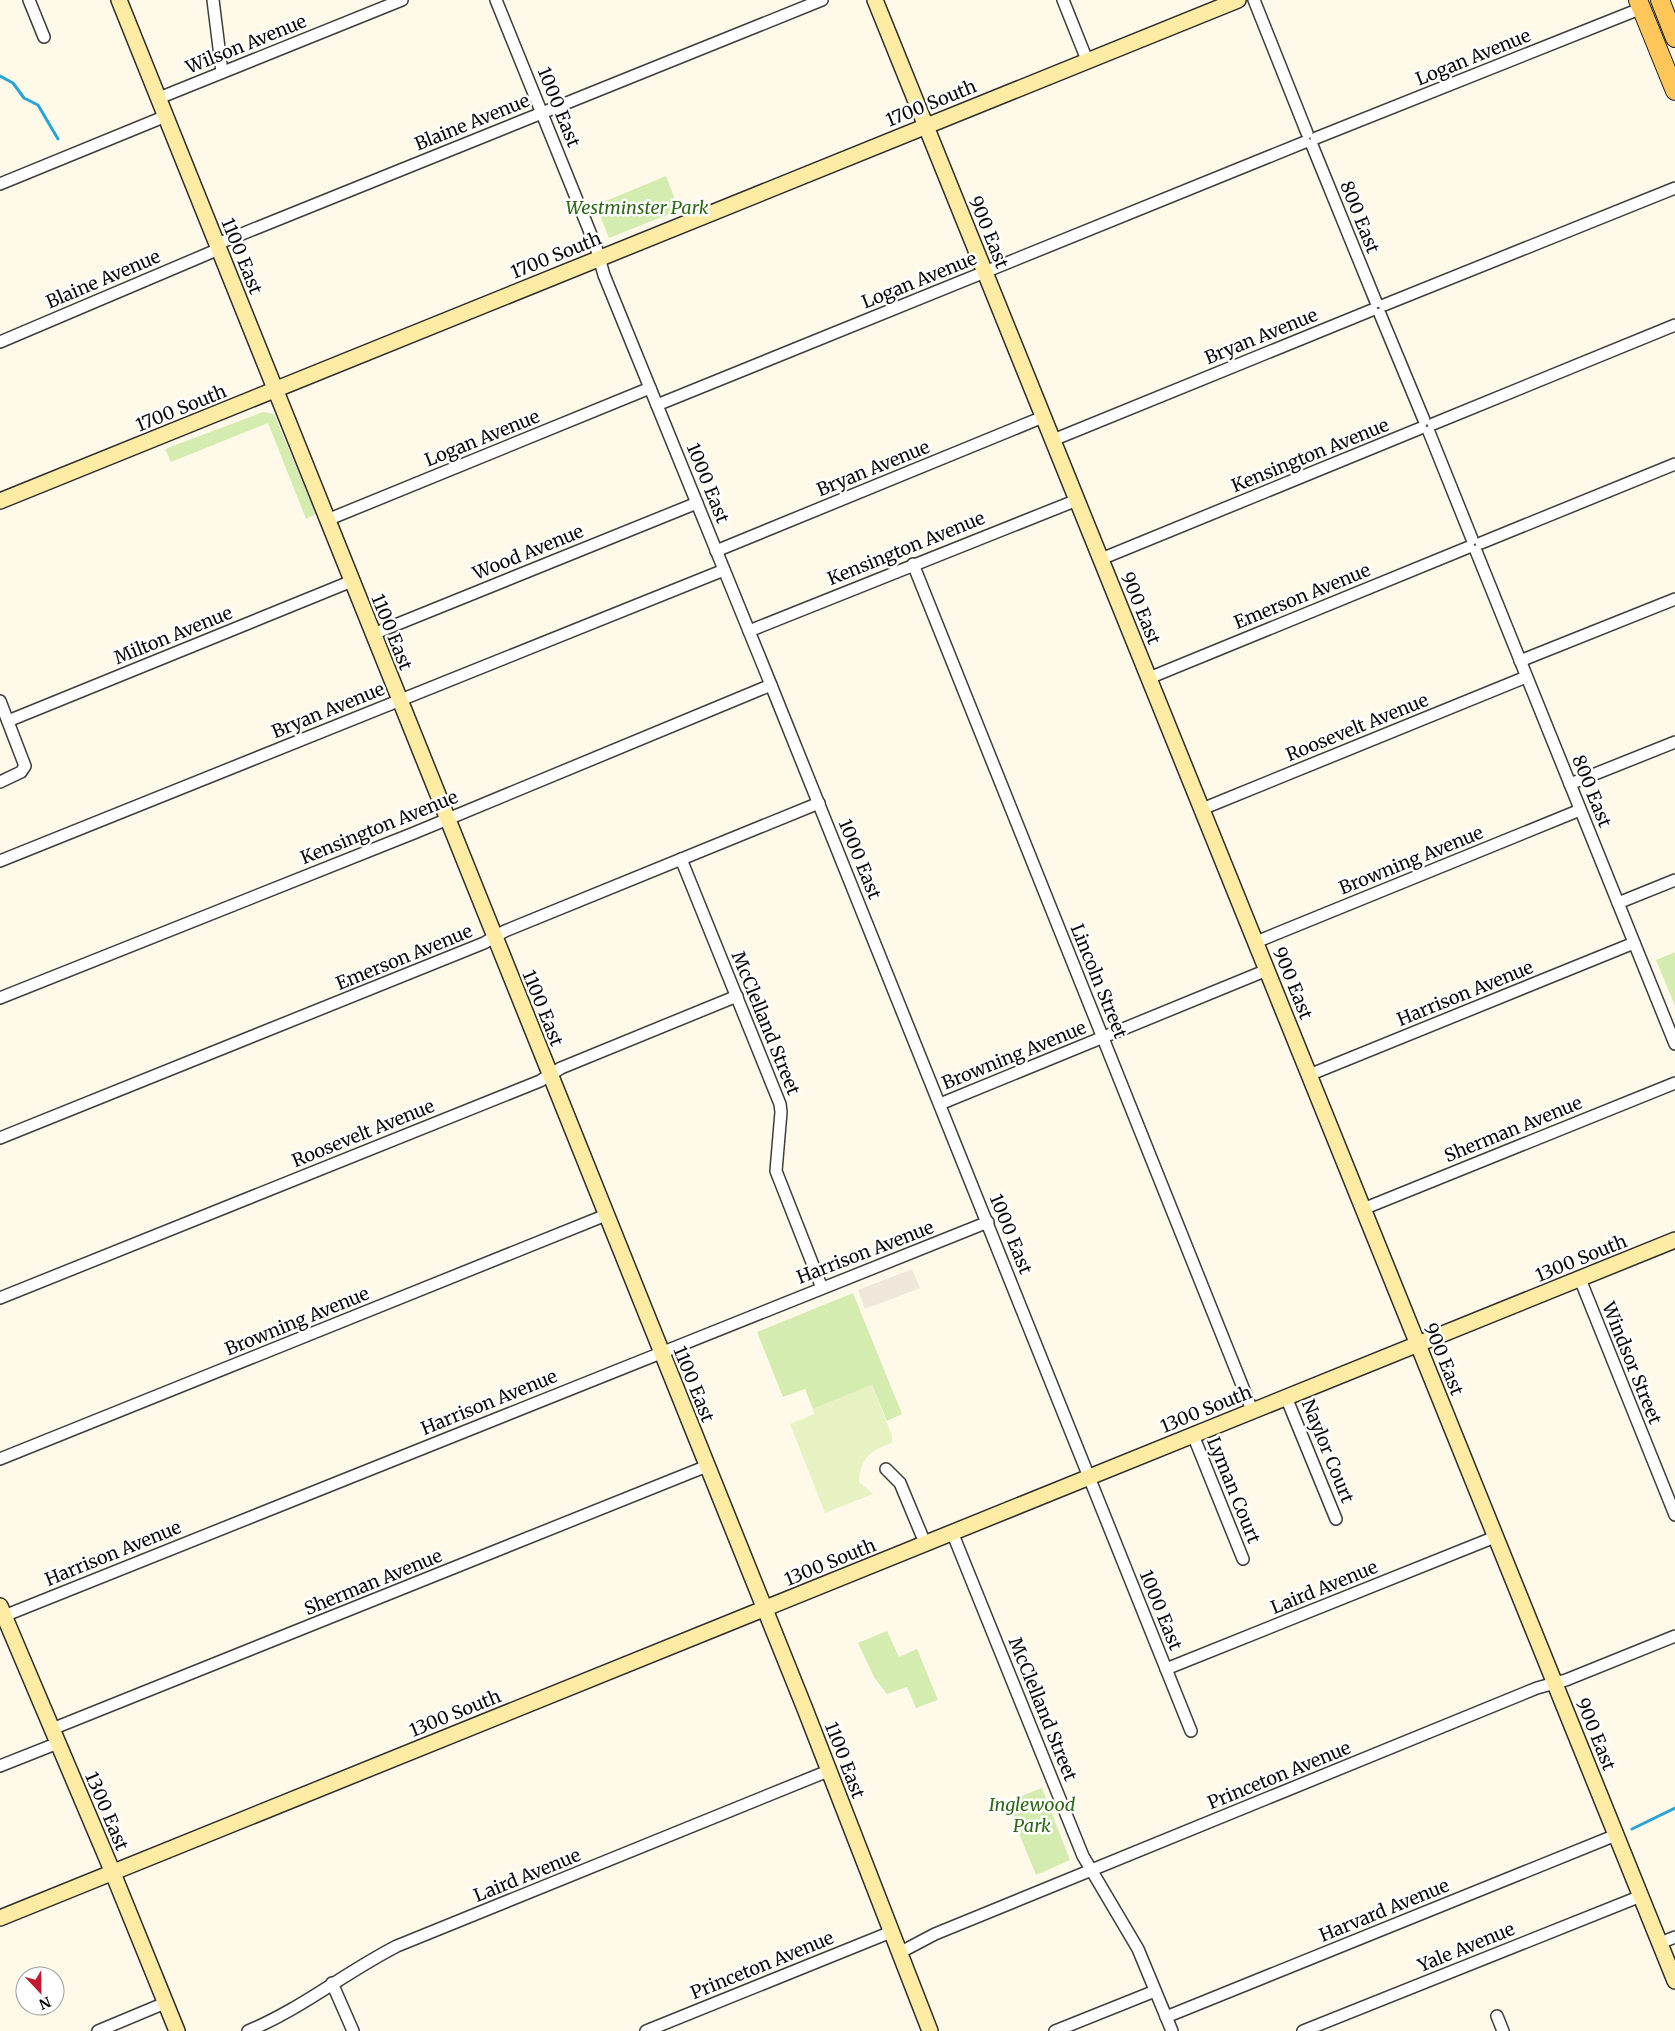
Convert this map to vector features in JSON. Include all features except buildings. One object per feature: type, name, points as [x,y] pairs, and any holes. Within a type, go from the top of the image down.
[{"type":"main road","points":[[1660,0],[1675,38]]},
{"type":"main road","points":[[1640,4],[1675,91]]},
{"type":"street","points":[[29,0],[44,37]]},
{"type":"street","name":"1100 East","points":[[119,0],[764,1608],[930,2031]]},
{"type":"street","points":[[213,0],[222,72]]},
{"type":"street","name":"Wilson Avenue","points":[[158,98],[402,0]]},
{"type":"street","name":"1000 East","points":[[496,0],[596,247],[650,388],[988,1222],[1191,1730]]},
{"type":"street","name":"Blaine Avenue","points":[[0,342],[218,246],[822,0]]},
{"type":"street","name":"900 East","points":[[875,0],[1675,1981]]},
{"type":"street","points":[[1063,0],[1087,60]]},
{"type":"street","name":"1700 South","points":[[0,501],[1238,0]]},
{"type":"street","name":"800 East","points":[[1254,0],[1675,1044]]},
{"type":"street","name":"Logan Avenue","points":[[657,404],[1310,140],[1640,4]]},
{"type":"street","points":[[0,184],[166,116]]},
{"type":"street","name":"Bryan Avenue","points":[[1053,440],[1675,188]]},
{"type":"street","name":"Kensington Avenue","points":[[1101,560],[1675,325]]},
{"type":"street","name":"Logan Avenue","points":[[327,520],[650,388]]},
{"type":"street","name":"Bryan Avenue","points":[[716,550],[1043,417]]},
{"type":"street","name":"Emerson Avenue","points":[[1149,678],[1675,464]]},
{"type":"street","name":"Kensington Avenue","points":[[749,631],[1077,500]]},
{"type":"street","name":"Wood Avenue","points":[[373,634],[697,503]]},
{"type":"street","name":"Lincoln Street","points":[[913,564],[1252,1410]]},
{"type":"street","name":"Bryan Avenue","points":[[0,861],[724,570]]},
{"type":"street","name":"Milton Avenue","points":[[8,721],[352,581]]},
{"type":"street","points":[[1520,661],[1675,599]]},
{"type":"street","name":"Roosevelt Avenue","points":[[1202,809],[1526,676]]},
{"type":"street","name":"Kensington Avenue","points":[[0,998],[771,685]]},
{"type":"street","points":[[0,701],[25,766],[21,772],[0,782]]},
{"type":"street","points":[[1570,784],[1675,742]]},
{"type":"street","name":"Emerson Avenue","points":[[0,1138],[476,946],[505,931],[819,804]]},
{"type":"street","name":"Browning Avenue","points":[[1256,942],[1580,810]]},
{"type":"street","name":"McClelland Street","points":[[682,859],[781,1108],[776,1171],[822,1288]]},
{"type":"street","points":[[1618,903],[1675,880]]},
{"type":"street","name":"Harrison Avenue","points":[[1309,1075],[1634,943]]},
{"type":"street","name":"Browning Avenue","points":[[940,1104],[1267,970]]},
{"type":"street","name":"Roosevelt Avenue","points":[[0,1298],[540,1081],[561,1068],[737,996]]},
{"type":"street","name":"Sherman Avenue","points":[[1363,1209],[1675,1083]]},
{"type":"street","name":"Browning Avenue","points":[[0,1459],[606,1215]]},
{"type":"street","name":"Harrison Avenue","points":[[3,1619],[661,1352],[988,1222]]},
{"type":"street","name":"1300 South","points":[[0,1918],[1675,1240]]},
{"type":"street","name":"Windsor Street","points":[[1580,1279],[1675,1515]]},
{"type":"street","name":"Naylor Court","points":[[1286,1396],[1336,1519]]},
{"type":"street","name":"Lyman Court","points":[[1193,1434],[1243,1559]]},
{"type":"street","name":"Sherman Avenue","points":[[0,1766],[55,1736],[707,1466]]},
{"type":"street","points":[[886,1470],[900,1483],[925,1543]]},
{"type":"street","name":"McClelland Street","points":[[952,1532],[1082,1854],[1138,1949],[1172,2031]]},
{"type":"street","name":"Laird Avenue","points":[[1166,1669],[1495,1537]]},
{"type":"street","name":"1300 East","points":[[3,1619],[55,1736],[177,2031]]},
{"type":"street","name":"Princeton Avenue","points":[[899,1953],[935,1934],[1091,1870],[1537,1688],[1675,1636]]},
{"type":"street","name":"Laird Avenue","points":[[248,2031],[284,2014],[362,1964],[397,1946],[828,1771]]},
{"type":"street","name":"Harvard Avenue","points":[[1166,2017],[1616,1835]]},
{"type":"street","name":"Yale Avenue","points":[[1304,2031],[1641,1896]]},
{"type":"street","name":"Princeton Avenue","points":[[646,2031],[891,1932]]},
{"type":"street","points":[[1660,1943],[1675,1937]]},
{"type":"street","points":[[332,1983],[353,2031]]},
{"type":"street","points":[[1055,2031],[1155,1991]]},
{"type":"street","points":[[98,2031],[165,2003]]},
{"type":"street","points":[[1497,2016],[1503,2031]]},
{"type":"green space","name":"Westminster Park","points":[[666,176],[679,210],[609,238],[596,205]]},
{"type":"green space","points":[[263,412],[274,414],[316,514],[306,519],[268,423],[171,462],[165,449]]},
{"type":"green space","points":[[1675,952],[1675,1006],[1656,960]]},
{"type":"green space","points":[[853,1293],[902,1414],[887,1421],[872,1385],[813,1409],[805,1389],[783,1397],[757,1332]]},
{"type":"green space","points":[[872,1385],[892,1436],[892,1443],[872,1452],[862,1466],[859,1482],[873,1494],[825,1513],[790,1424],[814,1414],[813,1409]]},
{"type":"green space","points":[[887,1631],[899,1657],[917,1649],[938,1700],[916,1708],[907,1687],[887,1694],[874,1677],[858,1643]]},
{"type":"green space","name":"Inglewood Park","points":[[1042,1788],[1070,1860],[1036,1875],[1006,1802]]},
{"type":"shaded area","points":[[912,1269],[920,1288],[865,1309],[858,1290]]},
{"type":"waterway","points":[[0,76],[13,83],[24,98],[38,105],[58,139]]},
{"type":"waterway","points":[[1632,1829],[1675,1808]]}]
